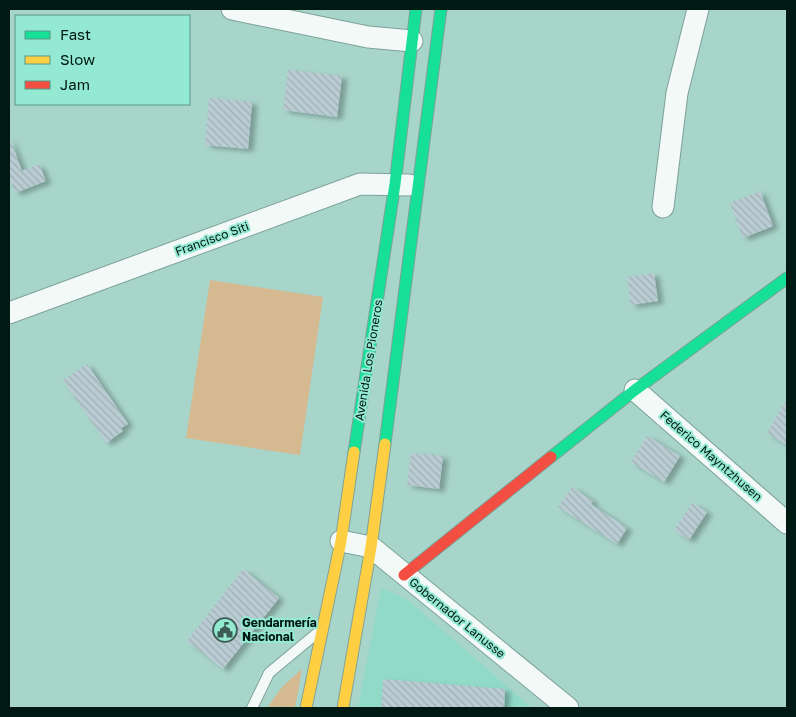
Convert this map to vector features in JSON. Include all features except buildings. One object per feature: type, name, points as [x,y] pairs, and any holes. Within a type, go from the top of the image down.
[{"type":"main road","name":"Avenida Los Pioneros","points":[[306,708],[341,541],[395,184],[416,9]]},
{"type":"main road","name":"Avenida Los Pioneros","points":[[343,708],[371,547],[420,186],[441,9]]},
{"type":"main road","points":[[404,575],[635,390],[787,278]]},
{"type":"street","points":[[232,9],[368,37],[412,41]]},
{"type":"street","points":[[663,207],[677,93],[698,9]]},
{"type":"street","name":"Francisco Siti","points":[[9,313],[360,184],[420,186]]},
{"type":"street","name":"Federico Mayntzhusen","points":[[635,390],[787,523]]},
{"type":"street","name":"Gobernador Lanusse","points":[[341,541],[371,547],[568,708]]},
{"type":"lane","points":[[252,708],[269,673],[323,628]]},
{"type":"shaded area","points":[[210,280],[323,297],[300,455],[186,438]]},
{"type":"shaded area","points":[[381,588],[408,600],[532,708],[358,708]]},
{"type":"shaded area","points":[[302,669],[295,708],[267,708],[282,687]]},
{"type":"traffic: fast","points":[[354,452],[395,184],[416,9]]},
{"type":"traffic: fast","points":[[385,444],[441,9]]},
{"type":"traffic: fast","points":[[551,457],[635,390],[787,278]]},
{"type":"traffic: slow","points":[[343,708],[371,547],[385,444]]},
{"type":"traffic: slow","points":[[306,708],[341,541],[354,452]]},
{"type":"traffic: jam","points":[[404,575],[551,457]]},
{"type":"place","name":"Gendarmería Nacional","points":[[225,630]]}]
